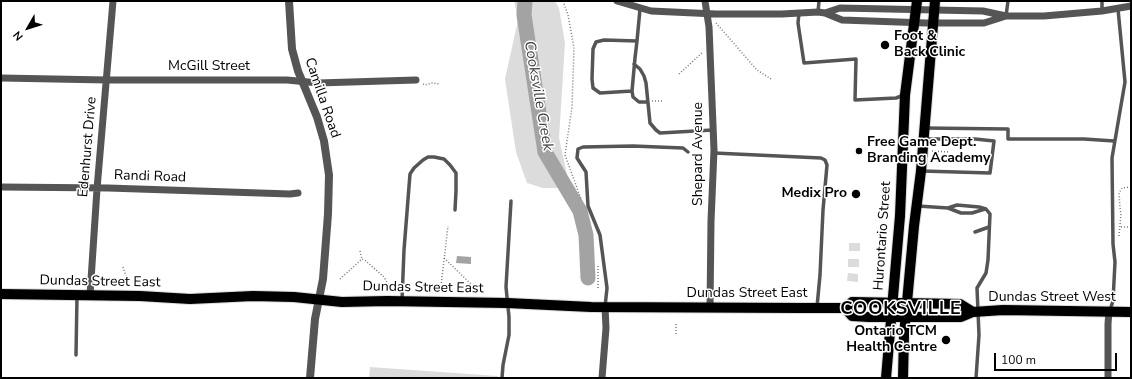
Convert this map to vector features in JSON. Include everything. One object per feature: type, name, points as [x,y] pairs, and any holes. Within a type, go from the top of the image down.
[{"type":"main road","name":"Hurontario Street","points":[[886,378],[900,216],[905,95],[916,6]]},
{"type":"main road","name":"Hurontario Street","points":[[903,378],[907,303],[916,206],[921,171],[935,6]]},
{"type":"main road","name":"Dundas Street East","points":[[1,294],[140,296],[190,299],[253,296],[294,297],[342,302],[402,301],[605,307],[845,308],[852,302],[907,303]]},
{"type":"main road","name":"Dundas Street West","points":[[907,303],[960,304],[976,312]]},
{"type":"main road","name":"Dundas Street East","points":[[845,308],[852,316],[891,317]]},
{"type":"main road","name":"Dundas Street West","points":[[891,317],[961,317],[976,312],[1003,310],[1131,312]]},
{"type":"street","name":"Edenhurst Drive","points":[[90,295],[97,188],[113,1]]},
{"type":"street","name":"Camilla Road","points":[[289,1],[292,49],[324,141],[329,176],[328,221],[323,279],[315,319],[310,378]]},
{"type":"street","points":[[290,26],[293,1]]},
{"type":"street","points":[[617,1],[651,11],[775,14],[822,13],[840,8],[935,6],[983,11],[1006,16],[1044,16],[1102,11],[1131,6]]},
{"type":"street","name":"Shepard Avenue","points":[[705,1],[709,23],[714,130],[710,308]]},
{"type":"street","points":[[822,13],[842,20],[933,23],[984,23],[1006,16]]},
{"type":"street","name":"McGill Street","points":[[1,78],[107,80],[287,80],[318,83],[416,80]]},
{"type":"street","name":"Randi Road","points":[[1,187],[298,193]]},
{"type":"street","points":[[602,378],[606,328],[605,307]]},
{"type":"street","points":[[1108,378],[1109,311]]},
{"type":"lane","points":[[819,1],[822,13]]},
{"type":"lane","points":[[1006,16],[1008,1]]},
{"type":"lane","points":[[1102,1],[1102,11]]},
{"type":"lane","points":[[640,8],[632,91],[633,97],[639,102],[648,102]]},
{"type":"lane","points":[[1109,311],[1113,301],[1115,262],[1113,244],[1112,158],[1124,82],[1118,9]]},
{"type":"lane","points":[[799,13],[798,23],[804,63],[856,59],[855,100],[896,98],[905,95]]},
{"type":"lane","points":[[632,91],[600,93],[593,88],[593,48],[596,42],[604,40],[637,42]]},
{"type":"lane","points":[[634,64],[640,69],[644,76],[650,124],[656,130],[660,133],[714,130]]},
{"type":"lane","points":[[925,128],[1008,129],[1008,139],[1084,139],[1114,141]]},
{"type":"lane","points":[[921,171],[990,173],[994,141],[975,139],[924,139]]},
{"type":"lane","points":[[605,307],[607,288],[600,235],[588,206],[586,172],[577,158],[578,149],[583,147],[634,146],[683,148],[688,152]]},
{"type":"lane","points":[[714,153],[821,158],[825,160],[827,165],[817,308]]},
{"type":"lane","points":[[402,301],[404,250],[410,174],[414,168],[428,157],[444,160],[456,173],[455,210]]},
{"type":"lane","points":[[502,378],[509,335],[506,287],[511,201]]},
{"type":"lane","points":[[948,208],[957,205],[986,208]]},
{"type":"lane","points":[[916,206],[948,208],[961,213],[972,213],[986,208]]},
{"type":"lane","points":[[976,378],[979,335],[976,312],[977,288],[986,273],[988,260],[990,214],[986,208]]},
{"type":"lane","points":[[975,232],[989,227]]},
{"type":"lane","points":[[76,355],[78,295]]},
{"type":"path","points":[[716,23],[757,70],[771,79]]},
{"type":"path","points":[[679,74],[704,51]]},
{"type":"path","points":[[416,80],[425,85],[432,83],[440,84]]},
{"type":"path","points":[[648,102],[662,101]]},
{"type":"path","points":[[928,151],[950,152]]},
{"type":"path","points":[[1121,232],[1120,192],[1122,188],[1131,187]]},
{"type":"path","points":[[440,286],[448,226]]},
{"type":"path","points":[[1121,227],[1131,226]]},
{"type":"path","points":[[360,251],[362,259],[384,277],[388,284]]},
{"type":"path","points":[[444,258],[474,287]]},
{"type":"path","points":[[340,278],[362,259]]},
{"type":"path","points":[[123,267],[128,282]]},
{"type":"path","points":[[676,323],[676,334]]},
{"type":"shaded area","points":[[514,1],[555,1],[559,8],[565,43],[559,138],[570,188],[543,188],[527,183],[516,152],[505,79],[518,20]]},
{"type":"shaded area","points":[[849,243],[860,243],[860,251],[849,251]]},
{"type":"shaded area","points":[[457,256],[471,257],[471,264],[456,263]]},
{"type":"shaded area","points":[[848,259],[859,259],[859,267],[848,267]]},
{"type":"shaded area","points":[[848,273],[858,274],[858,282],[847,281]]},
{"type":"shaded area","points":[[370,367],[498,376],[498,378],[369,378]]},
{"type":"waterway","name":"Cooksville Creek","points":[[525,1],[524,15],[545,152],[580,211],[586,235],[588,278]]},
{"type":"place","name":"Foot & Back Clinic","points":[[885,45]]},
{"type":"place","name":"Free Game Dept. Branding Academy","points":[[859,151]]},
{"type":"place","name":"Medix Pro","points":[[856,194]]},
{"type":"place","name":"Ontario TCM Health Centre","points":[[946,340]]},
{"type":"district","name":"COOKSVILLE","points":[[901,310]]}]
